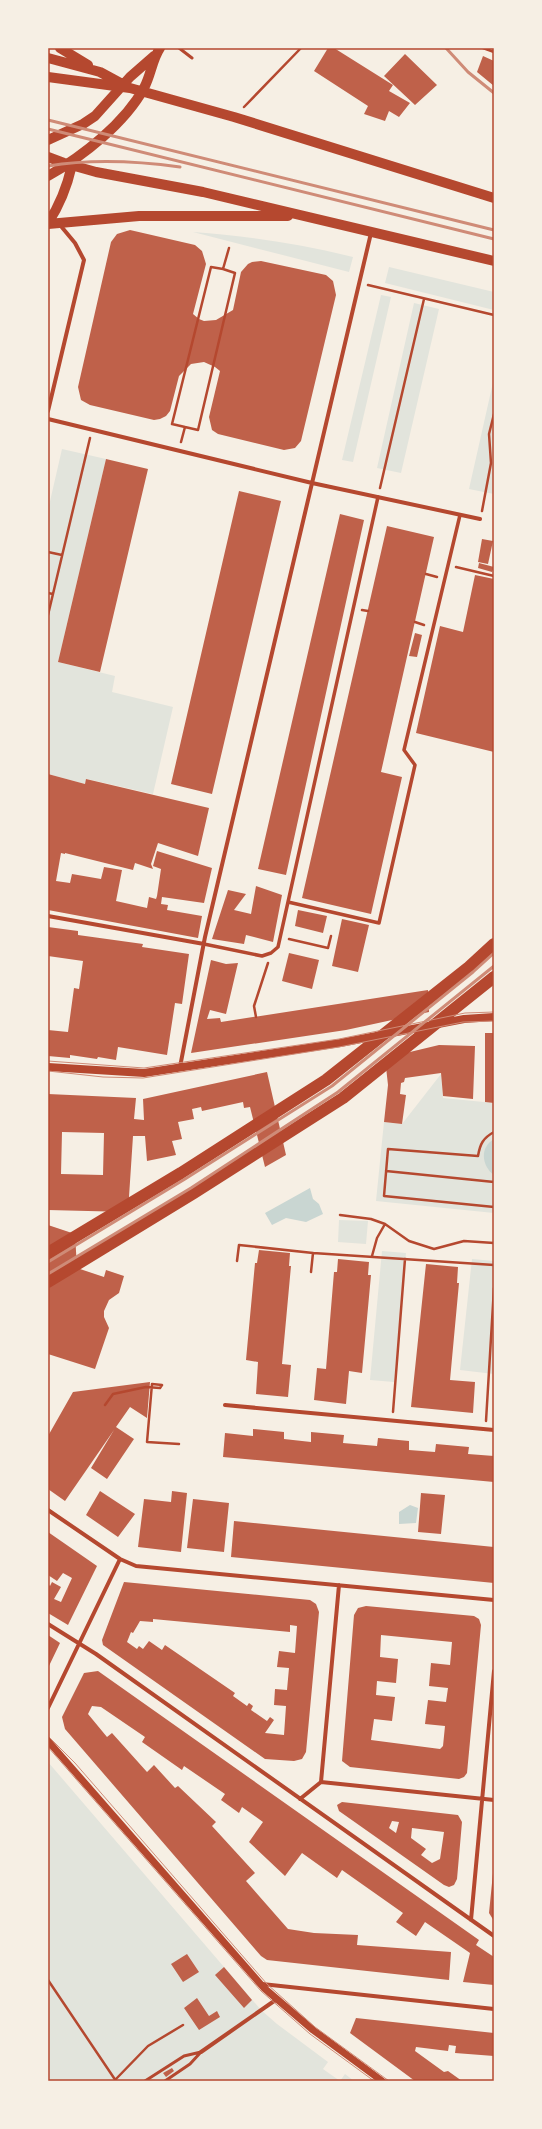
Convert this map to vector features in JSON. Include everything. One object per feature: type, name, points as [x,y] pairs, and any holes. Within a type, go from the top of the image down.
[{"type":"highway","points":[[48,1253],[181,1173],[326,1080],[469,968],[494,944]]},
{"type":"highway","points":[[48,1282],[194,1193],[343,1098],[494,977]]},
{"type":"main road","points":[[60,48],[130,88]]},
{"type":"main road","points":[[48,140],[78,127],[95,116],[130,77],[158,52]]},
{"type":"main road","points":[[48,176],[93,145],[127,111],[145,87],[158,52]]},
{"type":"main road","points":[[48,58],[100,72]]},
{"type":"main road","points":[[48,77],[130,88],[234,117],[494,198]]},
{"type":"main road","points":[[48,156],[68,164]]},
{"type":"main road","points":[[48,163],[68,164],[203,192],[494,261]]},
{"type":"main road","points":[[68,164],[67,186],[51,224],[139,216],[304,216]]},
{"type":"main road","points":[[48,1067],[144,1073],[340,1043],[464,1019],[494,1017]]},
{"type":"street","points":[[48,411],[84,260],[75,243],[51,224]]},
{"type":"street","points":[[180,1067],[204,944],[372,231]]},
{"type":"street","points":[[48,419],[312,482],[480,519]]},
{"type":"street","points":[[48,916],[258,955],[271,953],[278,947],[378,496]]},
{"type":"street","points":[[288,902],[379,923],[415,765],[404,750],[460,515]]},
{"type":"street","points":[[225,1405],[494,1430]]},
{"type":"street","points":[[48,1510],[120,1560],[136,1566],[494,1600]]},
{"type":"street","points":[[48,1708],[120,1560]]},
{"type":"street","points":[[321,1782],[339,1586]]},
{"type":"street","points":[[48,1624],[79,1644],[494,1936]]},
{"type":"street","points":[[471,1920],[494,1671]]},
{"type":"street","points":[[48,1741],[261,1984],[277,2000],[313,2030],[382,2081]]},
{"type":"street","points":[[300,1799],[321,1782],[494,1800]]},
{"type":"street","points":[[261,1984],[494,2009]]},
{"type":"street","points":[[201,2052],[277,2000]]},
{"type":"lane","points":[[179,48],[192,58]]},
{"type":"lane","points":[[144,2081],[184,2056],[201,2052]]},
{"type":"lane","points":[[165,2081],[190,2064],[201,2052]]},
{"type":"path","points":[[234,117],[301,48]]},
{"type":"path","points":[[483,48],[494,52]]},
{"type":"path","points":[[223,269],[229,248]]},
{"type":"path","points":[[211,267],[223,269],[235,273],[198,430],[185,427],[172,424],[211,267]]},
{"type":"path","points":[[360,283],[494,315]]},
{"type":"path","points":[[378,496],[424,299]]},
{"type":"path","points":[[480,519],[490,463],[489,434],[494,414]]},
{"type":"path","points":[[179,450],[185,427]]},
{"type":"path","points":[[48,615],[92,429]]},
{"type":"path","points":[[48,552],[62,555]]},
{"type":"path","points":[[448,565],[494,576]]},
{"type":"path","points":[[48,593],[53,594]]},
{"type":"path","points":[[280,937],[328,948],[331,936]]},
{"type":"path","points":[[256,1017],[254,1006],[271,953]]},
{"type":"path","points":[[494,1132],[480,1143],[478,1156],[388,1149],[384,1196],[494,1207]]},
{"type":"path","points":[[386,1171],[494,1182]]},
{"type":"path","points":[[340,1214],[371,1218],[385,1224],[409,1241],[434,1249],[464,1241],[494,1243]]},
{"type":"path","points":[[372,1256],[377,1238],[385,1224]]},
{"type":"path","points":[[237,1261],[239,1246],[313,1253],[494,1265]]},
{"type":"path","points":[[311,1272],[313,1253]]},
{"type":"path","points":[[393,1420],[405,1259]]},
{"type":"path","points":[[485,1429],[494,1288]]},
{"type":"path","points":[[105,1405],[113,1394],[146,1387],[160,1388],[162,1385],[152,1384],[147,1442],[179,1444]]},
{"type":"path","points":[[48,1980],[115,2081],[148,2046],[183,2024]]},
{"type":"shaded area","points":[[193,232],[273,241],[353,257],[349,272]]},
{"type":"shaded area","points":[[389,267],[494,292],[494,310],[385,283]]},
{"type":"shaded area","points":[[381,295],[391,297],[353,462],[342,460]]},
{"type":"shaded area","points":[[414,303],[439,309],[401,473],[377,468]]},
{"type":"shaded area","points":[[494,378],[494,494],[469,489]]},
{"type":"shaded area","points":[[62,449],[106,459],[58,662],[115,676],[112,692],[173,707],[153,794],[87,779],[85,784],[48,774],[48,510]]},
{"type":"shaded area","points":[[441,1074],[443,1098],[494,1103],[494,1213],[376,1201],[384,1122],[402,1124]]},
{"type":"shaded area","points":[[494,1139],[494,1175],[487,1167],[484,1152],[489,1143]]},
{"type":"shaded area","points":[[310,1188],[313,1199],[319,1204],[323,1214],[306,1222],[286,1218],[272,1225],[265,1213]]},
{"type":"shaded area","points":[[339,1220],[368,1221],[366,1244],[338,1242]]},
{"type":"shaded area","points":[[382,1251],[406,1253],[394,1382],[370,1380]]},
{"type":"shaded area","points":[[472,1259],[494,1261],[494,1374],[460,1370]]},
{"type":"shaded area","points":[[410,1505],[418,1508],[416,1523],[399,1524],[399,1512]]},
{"type":"shaded area","points":[[48,1762],[261,2010],[277,2024],[328,2062],[323,2069],[340,2081],[48,2081]]},
{"type":"shaded area","points":[[345,2074],[354,2081],[340,2081]]},
{"type":"building","points":[[328,48],[334,48],[393,85],[389,91],[410,103],[399,117],[389,111],[385,121],[364,114],[368,106],[314,71]]},
{"type":"building","points":[[405,54],[437,85],[415,105],[384,76]]},
{"type":"building","points":[[483,56],[494,61],[494,86],[477,72]]},
{"type":"building","points":[[130,230],[195,245],[202,251],[206,264],[193,314],[204,321],[216,320],[233,310],[241,272],[248,264],[252,262],[261,261],[326,275],[333,281],[336,295],[301,441],[295,448],[284,450],[218,434],[212,430],[209,417],[220,371],[204,362],[191,364],[179,376],[170,411],[166,416],[160,419],[154,420],[90,405],[81,400],[78,387],[111,242],[117,234]]},
{"type":"building","points":[[106,459],[148,469],[100,672],[58,662]]},
{"type":"building","points":[[239,491],[281,501],[212,794],[171,784]]},
{"type":"building","points":[[340,514],[364,520],[286,875],[258,869]]},
{"type":"building","points":[[387,526],[434,537],[381,772],[402,777],[371,914],[302,898]]},
{"type":"building","points":[[482,539],[493,541],[488,564],[478,562]]},
{"type":"building","points":[[479,563],[494,567],[492,572],[478,568]]},
{"type":"building","points":[[475,575],[494,579],[494,752],[416,733],[440,626],[463,632]]},
{"type":"building","points":[[415,633],[422,635],[417,657],[409,656]]},
{"type":"building","points":[[48,774],[85,784],[86,779],[209,808],[198,856],[158,843],[151,864],[153,869],[135,863],[133,870],[61,853],[56,881],[70,883],[72,874],[101,879],[104,867],[122,870],[116,901],[147,908],[149,897],[156,899],[157,896],[161,869],[153,866],[157,851],[212,868],[204,903],[162,897],[161,904],[168,905],[167,910],[202,916],[198,938],[48,910]]},
{"type":"building","points":[[256,886],[282,895],[273,942],[246,935],[244,944],[212,939],[228,890],[246,894],[234,910],[251,914]]},
{"type":"building","points":[[298,910],[327,916],[323,933],[295,926]]},
{"type":"building","points":[[342,919],[369,925],[358,972],[332,966]]},
{"type":"building","points":[[48,927],[78,931],[78,935],[143,944],[142,947],[189,954],[182,1004],[175,1003],[167,1055],[118,1047],[116,1060],[70,1055],[70,1058],[48,1056],[48,1030],[68,1032],[74,988],[79,989],[83,961],[48,956]]},
{"type":"building","points":[[289,953],[319,960],[312,989],[282,981]]},
{"type":"building","points":[[211,960],[226,964],[238,963],[226,1014],[210,1010],[207,1019],[220,1018],[221,1022],[428,990],[429,1012],[346,1030],[191,1053]]},
{"type":"building","points":[[485,1033],[494,1033],[494,1103],[485,1102]]},
{"type":"building","points":[[439,1045],[475,1046],[473,1099],[443,1096],[441,1073],[405,1078],[404,1082],[401,1083],[400,1094],[406,1095],[402,1124],[384,1122],[388,1085],[385,1058]]},
{"type":"building","points":[[267,1072],[286,1155],[265,1167],[250,1107],[244,1108],[243,1102],[202,1111],[201,1107],[192,1109],[194,1119],[178,1122],[182,1139],[172,1141],[176,1155],[147,1161],[145,1136],[133,1136],[128,1212],[48,1210],[48,1094],[136,1098],[134,1119],[144,1120],[143,1099]],"holes":[[[62,1132],[104,1133],[103,1175],[61,1174]]]},
{"type":"building","points":[[48,1225],[75,1234],[77,1268],[104,1277],[106,1270],[124,1276],[119,1293],[109,1300],[104,1311],[104,1317],[109,1328],[95,1369],[48,1354]]},
{"type":"building","points":[[259,1250],[290,1253],[289,1266],[291,1266],[282,1364],[291,1365],[288,1397],[256,1394],[258,1362],[246,1360],[255,1263],[257,1263]]},
{"type":"building","points":[[338,1259],[369,1262],[368,1275],[371,1275],[362,1373],[349,1371],[346,1404],[314,1400],[317,1368],[326,1369],[334,1272],[337,1272]]},
{"type":"building","points":[[426,1264],[458,1267],[457,1283],[459,1283],[450,1380],[475,1382],[473,1413],[411,1407]]},
{"type":"building","points":[[150,1382],[147,1418],[130,1407],[116,1427],[134,1439],[107,1479],[91,1468],[114,1430],[65,1501],[48,1489],[48,1436],[73,1392]]},
{"type":"building","points":[[253,1429],[284,1432],[284,1439],[311,1442],[311,1432],[344,1435],[343,1443],[377,1446],[378,1438],[409,1441],[409,1450],[435,1452],[436,1444],[469,1447],[468,1454],[494,1456],[494,1482],[223,1457],[225,1433],[253,1436]]},
{"type":"building","points":[[100,1491],[135,1514],[118,1537],[86,1515]]},
{"type":"building","points":[[172,1491],[187,1493],[181,1552],[138,1547],[144,1499],[171,1502]]},
{"type":"building","points":[[421,1493],[445,1495],[441,1534],[418,1532]]},
{"type":"building","points":[[193,1499],[229,1503],[224,1552],[187,1548]]},
{"type":"building","points":[[234,1521],[494,1547],[494,1583],[231,1557]]},
{"type":"building","points":[[48,1532],[97,1566],[68,1625],[48,1613],[48,1584],[50,1586],[52,1582],[61,1587],[54,1599],[61,1602],[72,1578],[63,1573],[57,1581],[48,1575]]},
{"type":"building","points":[[124,1582],[310,1600],[316,1604],[319,1612],[306,1752],[302,1759],[294,1761],[265,1759],[103,1645],[102,1640]],"holes":[[[153,1619],[290,1632],[290,1625],[297,1626],[295,1653],[279,1651],[277,1667],[289,1668],[287,1690],[275,1689],[274,1705],[286,1706],[284,1735],[265,1733],[274,1720],[270,1717],[267,1721],[251,1710],[253,1706],[249,1703],[247,1706],[233,1696],[235,1693],[165,1645],[162,1650],[149,1641],[143,1649],[139,1646],[137,1649],[127,1642],[131,1632],[133,1633],[140,1621],[153,1622]]]},
{"type":"building","points":[[366,1606],[474,1616],[479,1619],[481,1625],[467,1773],[464,1777],[459,1779],[350,1767],[342,1761],[354,1615],[358,1608]],"holes":[[[381,1635],[452,1642],[450,1665],[431,1663],[429,1686],[448,1688],[446,1702],[428,1700],[425,1724],[445,1726],[443,1746],[440,1749],[371,1740],[374,1719],[392,1721],[395,1697],[376,1695],[377,1681],[396,1683],[398,1659],[380,1657]]]},
{"type":"building","points":[[48,1635],[60,1643],[48,1668]]},
{"type":"building","points":[[98,1671],[479,1940],[476,1945],[494,1957],[494,1985],[463,1982],[470,1953],[425,1922],[416,1936],[396,1922],[403,1913],[342,1870],[337,1878],[302,1853],[285,1876],[249,1842],[263,1822],[242,1807],[239,1813],[221,1800],[225,1794],[184,1766],[182,1770],[142,1742],[145,1737],[101,1707],[92,1706],[88,1714],[107,1737],[112,1733],[147,1772],[154,1765],[175,1788],[178,1786],[216,1822],[212,1826],[255,1873],[246,1881],[288,1929],[314,1933],[358,1935],[357,1945],[451,1952],[449,1980],[267,1960],[261,1956],[65,1729],[62,1717],[84,1673]]},
{"type":"building","points":[[342,1802],[458,1815],[462,1822],[457,1879],[454,1885],[449,1887],[444,1885],[339,1811],[337,1805]],"holes":[[[392,1821],[399,1822],[396,1833],[389,1828]],[[412,1828],[444,1832],[440,1859],[432,1863],[421,1855],[426,1849],[411,1838]]]},
{"type":"building","points":[[494,1873],[494,1921],[489,1913]]},
{"type":"building","points":[[187,1954],[199,1972],[183,1982],[171,1964]]},
{"type":"building","points":[[224,1967],[252,2000],[244,2008],[215,1975]]},
{"type":"building","points":[[197,1998],[209,2016],[217,2011],[220,2017],[199,2030],[184,2008]]},
{"type":"building","points":[[356,2018],[494,2033],[494,2056],[455,2053],[456,2046],[449,2045],[448,2051],[416,2047],[415,2051],[444,2072],[448,2071],[462,2081],[415,2081],[350,2033]]},
{"type":"building","points":[[172,2068],[174,2071],[166,2077],[163,2073]]},
{"type":"tram line","points":[[48,1061],[144,1068],[339,1039],[465,1013],[494,1012]]},
{"type":"tram line","points":[[48,1071],[103,1077],[143,1078],[339,1047],[463,1022],[494,1021]]},
{"type":"tram line","points":[[48,1736],[75,1763],[267,1984],[315,2027],[389,2081]]},
{"type":"tram line","points":[[48,1747],[261,1991],[310,2034],[374,2081]]},
{"type":"railway","points":[[446,48],[468,72],[494,93]]},
{"type":"railway","points":[[48,120],[494,230]]},
{"type":"railway","points":[[48,129],[494,239]]},
{"type":"railway","points":[[48,166],[80,162],[114,162],[147,163],[180,167]]},
{"type":"railway","points":[[48,1262],[185,1179],[332,1086],[473,972],[494,953]]},
{"type":"railway","points":[[48,1274],[191,1188],[338,1092],[494,966]]}]
